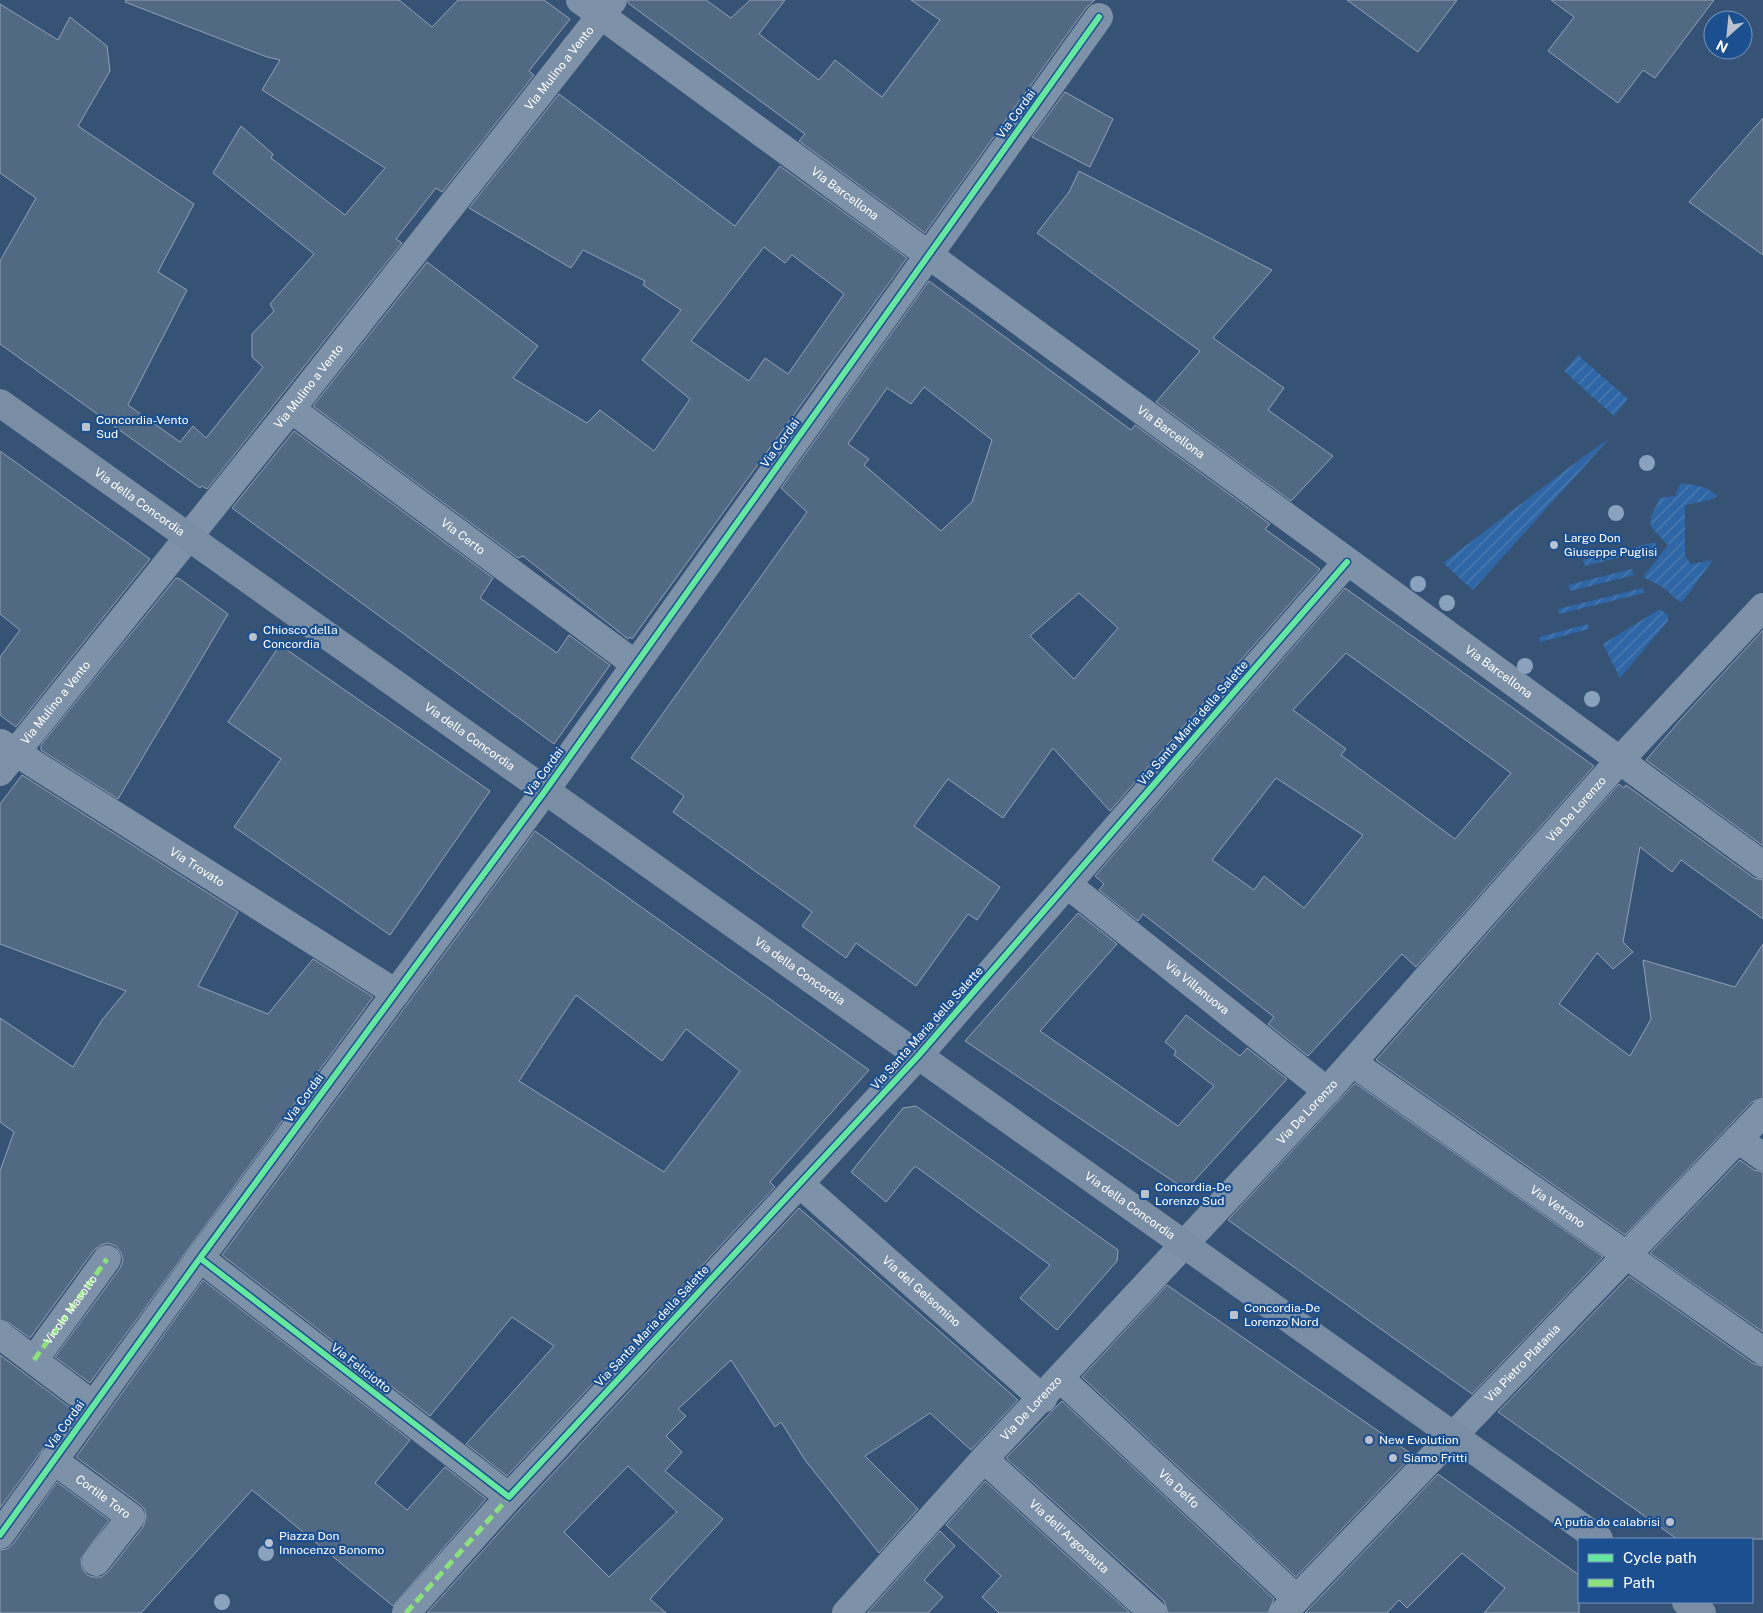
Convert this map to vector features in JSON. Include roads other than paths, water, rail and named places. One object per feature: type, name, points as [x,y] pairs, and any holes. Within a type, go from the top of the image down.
[{"type":"main road","name":"Via della Concordia","points":[[0,403],[1184,1246],[1598,1538]]},
{"type":"main road","points":[[1687,1603],[1702,1613]]},
{"type":"street","name":"Via Barcellona","points":[[598,5],[928,255],[1763,865]]},
{"type":"street","name":"Via Mulino a Vento","points":[[5,755],[188,538],[291,409],[598,5]]},
{"type":"street","name":"Via Cordai","points":[[0,1535],[200,1258],[545,791],[1099,17]]},
{"type":"street","name":"Via Certo","points":[[291,409],[635,664]]},
{"type":"street","name":"Via Santa Maria della Salette","points":[[406,1613],[509,1497],[918,1056],[1347,562]]},
{"type":"street","name":"Via De Lorenzo","points":[[846,1613],[984,1459],[1043,1399],[1353,1063],[1620,761],[1763,607]]},
{"type":"street","name":"Via Trovato","points":[[5,755],[396,993]]},
{"type":"street","name":"Via Villanuova","points":[[1068,885],[1327,1091]]},
{"type":"street","name":"Via Vetrano","points":[[1353,1063],[1763,1351]]},
{"type":"street","name":"Via Pietro Platania","points":[[1290,1606],[1763,1113]]},
{"type":"street","points":[[1738,1139],[1763,1157]]},
{"type":"street","name":"Via del Gelsomino","points":[[800,1184],[1043,1399]]},
{"type":"street","name":"Via Feliciotto","points":[[200,1258],[509,1497]]},
{"type":"street","name":"Vicolo Masotto","points":[[34,1360],[107,1259]]},
{"type":"street","points":[[0,1335],[93,1405]]},
{"type":"street","name":"Via Delfo","points":[[1061,1379],[1290,1606]]},
{"type":"street","name":"Via dell'Argonauta","points":[[984,1459],[1153,1613]]},
{"type":"street","name":"Cortile Toro","points":[[53,1460],[132,1517],[96,1562]]},
{"type":"place","name":"Concordia-Vento Sud","points":[[86,427]]},
{"type":"place","name":"Largo Don Giuseppe Puglisi","points":[[1554,545]]},
{"type":"place","name":"Chiosco della Concordia","points":[[253,637]]},
{"type":"place","name":"Concordia-De Lorenzo Sud","points":[[1145,1194]]},
{"type":"place","name":"Concordia-De Lorenzo Nord","points":[[1234,1315]]},
{"type":"place","name":"New Evolution","points":[[1369,1440]]},
{"type":"place","name":"Siamo Fritti","points":[[1393,1458]]},
{"type":"place","name":"A putia do calabrisi","points":[[1670,1522]]},
{"type":"place","name":"Piazza Don Innocenzo Bonomo","points":[[269,1543]]}]
